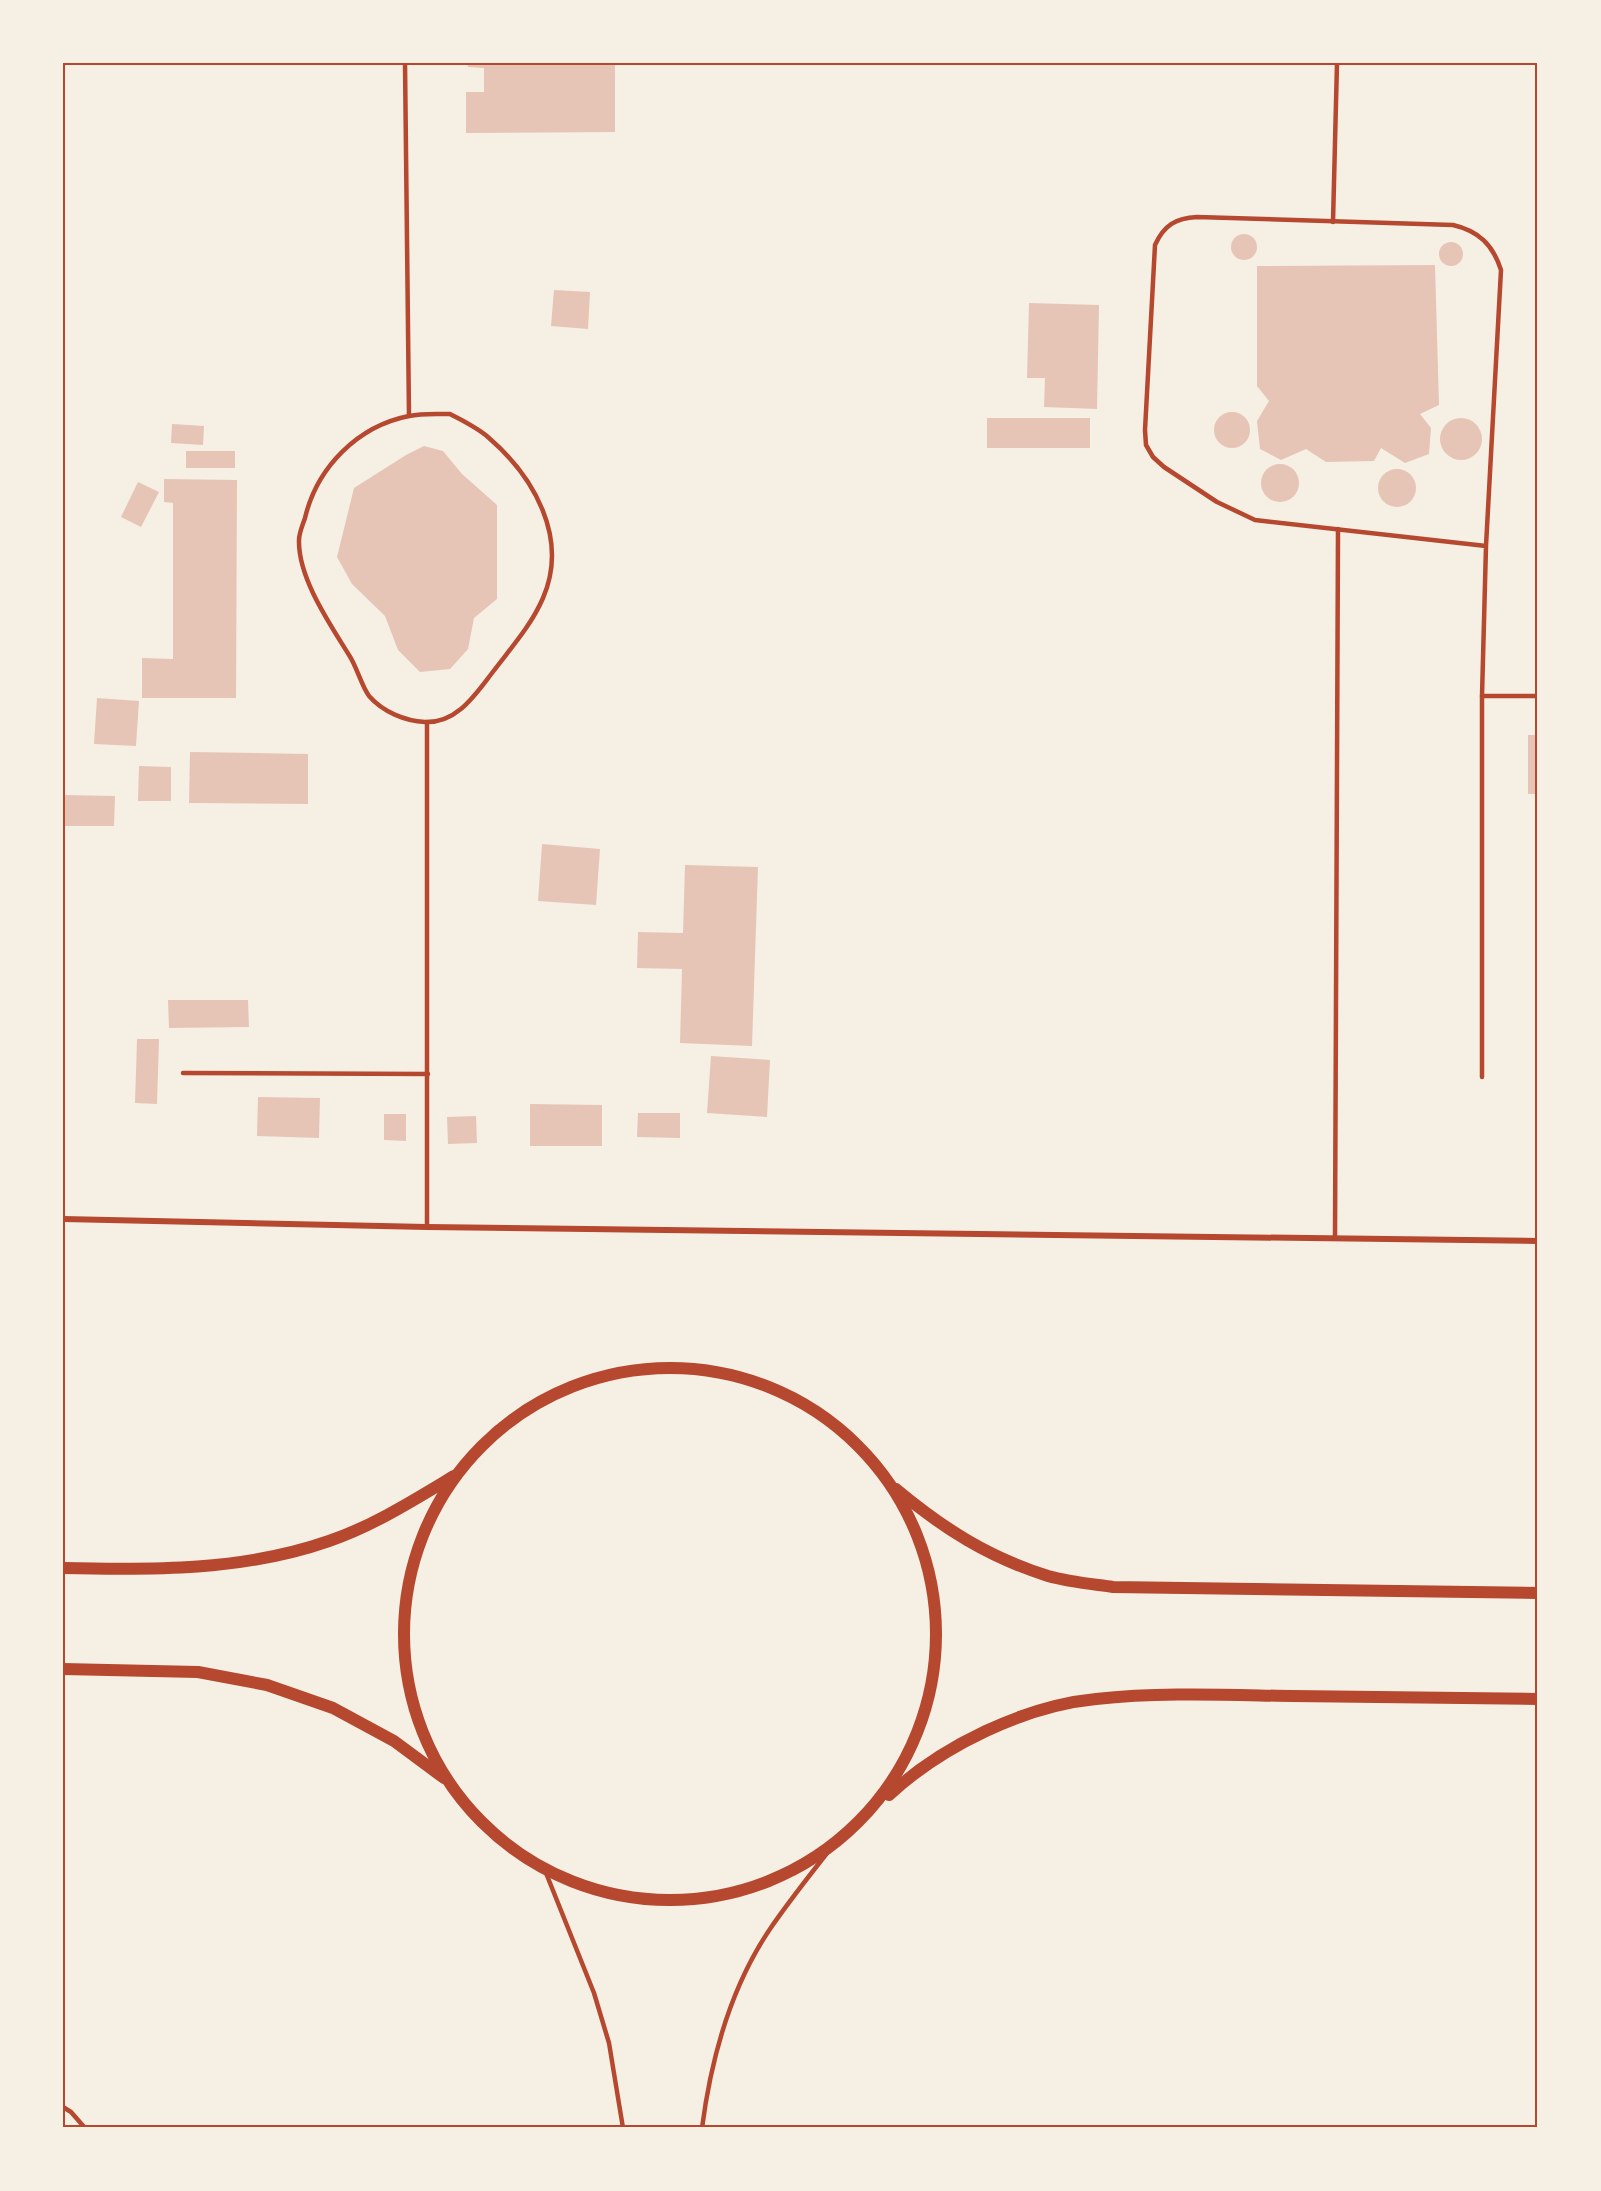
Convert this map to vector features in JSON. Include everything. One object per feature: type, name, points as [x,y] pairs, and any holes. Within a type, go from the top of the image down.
[{"type":"main road","points":[[860,1823],[889,1788],[913,1747],[928,1703],[936,1658],[936,1611],[928,1566],[912,1522],[888,1482],[861,1449],[829,1422],[794,1399],[755,1382],[715,1372],[673,1368],[630,1371],[590,1380],[551,1396],[515,1418],[490,1437],[455,1475],[430,1516],[413,1559],[404,1605],[404,1652],[411,1698],[426,1743],[450,1783],[476,1817],[508,1845],[543,1868],[584,1886],[626,1896],[668,1900],[712,1898],[764,1883],[794,1870],[831,1848],[860,1823],[909,1777],[966,1741],[1028,1714],[1094,1699],[1162,1695],[1538,1698]]},
{"type":"main road","points":[[63,1568],[193,1568],[262,1560],[330,1541],[393,1512],[455,1475]]},
{"type":"main road","points":[[888,1482],[936,1523],[991,1555],[1050,1577],[1113,1587],[1538,1593]]},
{"type":"main road","points":[[63,1669],[198,1672],[267,1685],[333,1708],[384,1735],[450,1783]]},
{"type":"street","points":[[63,1220],[427,1227],[1538,1241]]},
{"type":"lane","points":[[405,63],[409,416]]},
{"type":"lane","points":[[1333,222],[1337,63]]},
{"type":"lane","points":[[1482,1077],[1482,696],[1486,546],[1501,270],[1497,257],[1479,235],[1453,225],[1190,218],[1170,223],[1161,232],[1155,244],[1145,430],[1146,445],[1153,457],[1164,467],[1234,512],[1255,520],[1486,546]]},
{"type":"lane","points":[[450,414],[488,437],[518,468],[538,496],[550,529],[552,564],[544,597],[528,627],[470,703],[450,716],[427,722],[395,716],[369,695],[356,665],[330,625],[307,579],[299,540],[310,497],[333,459],[368,431],[409,416],[450,414]]},
{"type":"lane","points":[[1335,1237],[1338,529]]},
{"type":"lane","points":[[1482,696],[1538,696]]},
{"type":"lane","points":[[427,722],[427,1227]]},
{"type":"lane","points":[[183,1073],[428,1074]]},
{"type":"lane","points":[[702,2128],[716,2050],[730,2009],[748,1969],[769,1930],[831,1848]]},
{"type":"lane","points":[[543,1868],[594,1993],[609,2043],[623,2128]]},
{"type":"lane","points":[[63,2107],[71,2112],[85,2128]]},
{"type":"building","points":[[467,63],[615,63],[615,132],[466,133],[466,92],[484,92],[484,68],[468,67]]},
{"type":"building","points":[[1244,234],[1253,238],[1257,247],[1253,256],[1244,260],[1235,256],[1231,247],[1235,238]]},
{"type":"building","points":[[1451,242],[1459,246],[1463,254],[1459,262],[1451,266],[1443,262],[1439,254],[1443,246]]},
{"type":"building","points":[[1435,265],[1439,405],[1420,414],[1431,428],[1429,454],[1405,463],[1381,448],[1374,461],[1326,462],[1306,449],[1281,460],[1260,449],[1257,421],[1269,401],[1257,386],[1257,266]]},
{"type":"building","points":[[554,290],[590,292],[588,329],[551,326]]},
{"type":"building","points":[[1029,303],[1099,305],[1097,409],[1044,407],[1045,378],[1027,378]]},
{"type":"building","points":[[1232,412],[1245,417],[1250,430],[1245,443],[1232,448],[1219,443],[1214,430],[1219,417]]},
{"type":"building","points":[[987,418],[1090,418],[1090,448],[987,448]]},
{"type":"building","points":[[1461,418],[1469,419],[1476,424],[1481,431],[1481,447],[1476,454],[1469,459],[1461,460],[1453,459],[1446,454],[1441,447],[1440,439],[1441,431],[1446,424],[1453,419]]},
{"type":"building","points":[[172,424],[204,426],[203,445],[171,443]]},
{"type":"building","points":[[424,446],[443,451],[462,474],[497,505],[497,599],[474,618],[468,649],[450,669],[420,672],[398,650],[385,616],[352,584],[337,557],[354,488]]},
{"type":"building","points":[[186,451],[235,451],[235,468],[186,468]]},
{"type":"building","points":[[1280,464],[1293,470],[1299,483],[1293,496],[1280,502],[1267,496],[1261,483],[1267,470]]},
{"type":"building","points":[[1397,469],[1411,474],[1416,488],[1411,502],[1397,507],[1383,502],[1378,488],[1383,474]]},
{"type":"building","points":[[164,479],[237,480],[236,698],[142,698],[142,658],[173,659],[173,503],[164,502]]},
{"type":"building","points":[[138,482],[159,492],[141,527],[121,517]]},
{"type":"building","points":[[97,698],[139,701],[136,746],[94,744]]},
{"type":"building","points":[[1528,735],[1538,735],[1538,794],[1528,794]]},
{"type":"building","points":[[190,752],[308,754],[308,804],[189,803]]},
{"type":"building","points":[[139,766],[171,767],[171,801],[138,801]]},
{"type":"building","points":[[63,795],[115,796],[114,826],[63,826]]},
{"type":"building","points":[[542,844],[600,849],[596,905],[538,901]]},
{"type":"building","points":[[685,865],[758,867],[752,1046],[680,1043],[682,969],[637,968],[638,932],[683,933]]},
{"type":"building","points":[[168,1000],[248,1000],[249,1027],[169,1028]]},
{"type":"building","points":[[137,1039],[159,1039],[157,1104],[135,1103]]},
{"type":"building","points":[[711,1056],[770,1060],[767,1117],[707,1113]]},
{"type":"building","points":[[258,1097],[320,1098],[319,1138],[257,1136]]},
{"type":"building","points":[[530,1104],[602,1105],[602,1146],[530,1146]]},
{"type":"building","points":[[638,1113],[680,1113],[680,1138],[637,1137]]},
{"type":"building","points":[[384,1114],[406,1114],[406,1141],[384,1140]]},
{"type":"building","points":[[476,1116],[477,1143],[448,1144],[447,1117]]}]
